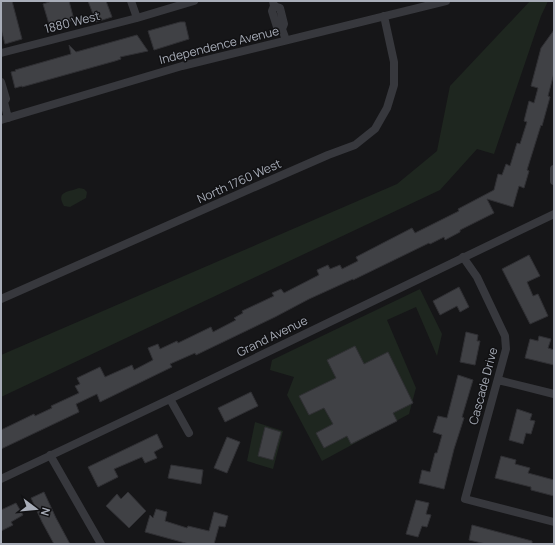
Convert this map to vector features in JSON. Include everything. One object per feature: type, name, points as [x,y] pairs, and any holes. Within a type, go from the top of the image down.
[{"type":"street","points":[[131,1],[137,18]]},
{"type":"street","name":"1880 West","points":[[1,52],[137,18],[194,1]]},
{"type":"street","name":"Independence Avenue","points":[[5,119],[182,66],[446,1]]},
{"type":"street","points":[[273,3],[272,11],[277,27],[282,29],[286,40]]},
{"type":"street","name":"North 1760 West","points":[[1,299],[271,180],[355,145],[375,129],[387,108],[394,85],[394,62],[384,16]]},
{"type":"street","points":[[1,82],[6,99],[2,102],[5,119]]},
{"type":"street","points":[[554,169],[554,181]]},
{"type":"street","name":"Grand Avenue","points":[[1,479],[170,400],[554,214]]},
{"type":"street","name":"Cascade Drive","points":[[464,257],[477,277],[506,340],[506,349],[465,499],[554,522]]},
{"type":"street","points":[[498,380],[554,394]]},
{"type":"street","points":[[170,400],[189,433]]},
{"type":"street","points":[[50,455],[101,544]]},
{"type":"shaded area","points":[[530,1],[548,1],[541,16],[494,154],[477,149],[440,190],[1,397],[1,355],[397,184],[437,151],[450,86]]},
{"type":"shaded area","points":[[79,188],[84,189],[87,192],[86,198],[70,207],[64,206],[61,197],[62,195],[67,191]]},
{"type":"shaded area","points":[[420,289],[442,334],[437,356],[416,307],[387,320],[416,388],[409,414],[322,461],[287,395],[294,377],[270,370],[272,360]]},
{"type":"shaded area","points":[[255,422],[283,431],[273,469],[247,461]]},
{"type":"building","points":[[1,1],[12,1],[22,39],[5,44],[1,29]]},
{"type":"building","points":[[52,1],[69,1],[74,20],[49,24],[43,4]]},
{"type":"building","points":[[88,1],[106,1],[112,17],[96,22]]},
{"type":"building","points":[[185,22],[189,39],[154,50],[148,31]]},
{"type":"building","points":[[554,30],[554,73],[548,96],[550,97],[527,170],[529,171],[524,188],[519,186],[513,207],[487,199],[494,213],[460,230],[460,232],[445,240],[444,237],[430,244],[429,243],[353,280],[309,299],[196,355],[195,353],[170,364],[172,367],[100,402],[97,394],[76,404],[79,412],[1,449],[1,430],[34,414],[35,416],[52,408],[51,406],[79,393],[75,386],[80,384],[77,378],[100,367],[105,377],[132,365],[134,370],[153,360],[148,348],[158,344],[160,349],[177,341],[178,343],[211,327],[213,332],[236,320],[234,318],[243,313],[242,311],[274,296],[272,293],[281,289],[284,293],[319,275],[317,270],[328,265],[330,269],[340,265],[342,269],[358,261],[356,257],[381,244],[412,228],[415,233],[459,211],[458,209],[494,190],[498,174],[502,175],[506,164],[510,166],[517,143],[520,144],[527,122],[524,121],[529,101],[534,103],[538,88],[531,86],[541,48]]},
{"type":"building","points":[[137,35],[148,51],[120,57],[121,59],[115,61],[15,88],[11,72],[71,54],[69,45],[76,52]]},
{"type":"building","points":[[529,255],[540,276],[527,282],[533,296],[538,294],[548,316],[530,324],[502,269]]},
{"type":"building","points":[[459,287],[469,307],[460,312],[457,306],[440,315],[433,301]]},
{"type":"building","points":[[466,332],[478,335],[477,341],[480,341],[475,365],[460,362]]},
{"type":"building","points":[[539,336],[551,339],[548,348],[554,350],[554,365],[525,358],[530,339],[538,341]]},
{"type":"building","points":[[355,346],[364,364],[388,352],[413,403],[393,413],[397,421],[351,444],[347,436],[324,448],[316,433],[333,424],[324,408],[309,415],[299,396],[336,378],[327,360]]},
{"type":"building","points":[[458,375],[473,380],[444,489],[419,483],[422,470],[430,472],[435,453],[437,453],[442,435],[433,432],[438,416],[447,418]]},
{"type":"building","points":[[251,392],[258,406],[225,422],[218,408]]},
{"type":"building","points":[[517,409],[532,414],[530,420],[535,421],[531,434],[526,433],[523,444],[509,440]]},
{"type":"building","points":[[265,427],[281,432],[273,460],[258,456]]},
{"type":"building","points":[[157,434],[163,447],[154,452],[157,458],[145,463],[142,457],[114,469],[118,477],[98,487],[88,467]]},
{"type":"building","points":[[227,437],[240,442],[227,473],[214,468]]},
{"type":"building","points":[[501,456],[516,460],[515,464],[530,468],[528,473],[554,480],[554,496],[531,490],[531,487],[495,478]]},
{"type":"building","points":[[171,465],[203,470],[201,484],[168,478]]},
{"type":"building","points":[[44,492],[70,544],[54,544],[42,522],[31,498]]},
{"type":"building","points":[[128,492],[146,511],[129,528],[106,506],[117,494],[121,499]]},
{"type":"building","points":[[416,500],[429,503],[426,514],[431,515],[427,527],[422,526],[418,537],[406,534]]},
{"type":"building","points":[[16,503],[23,515],[11,522],[13,525],[1,531],[1,510]]},
{"type":"building","points":[[156,509],[167,512],[165,521],[187,528],[188,526],[209,531],[214,512],[228,516],[225,527],[219,526],[214,544],[189,544],[145,532],[150,515],[153,518]]},
{"type":"building","points":[[472,525],[532,541],[532,544],[486,544],[469,540]]}]
